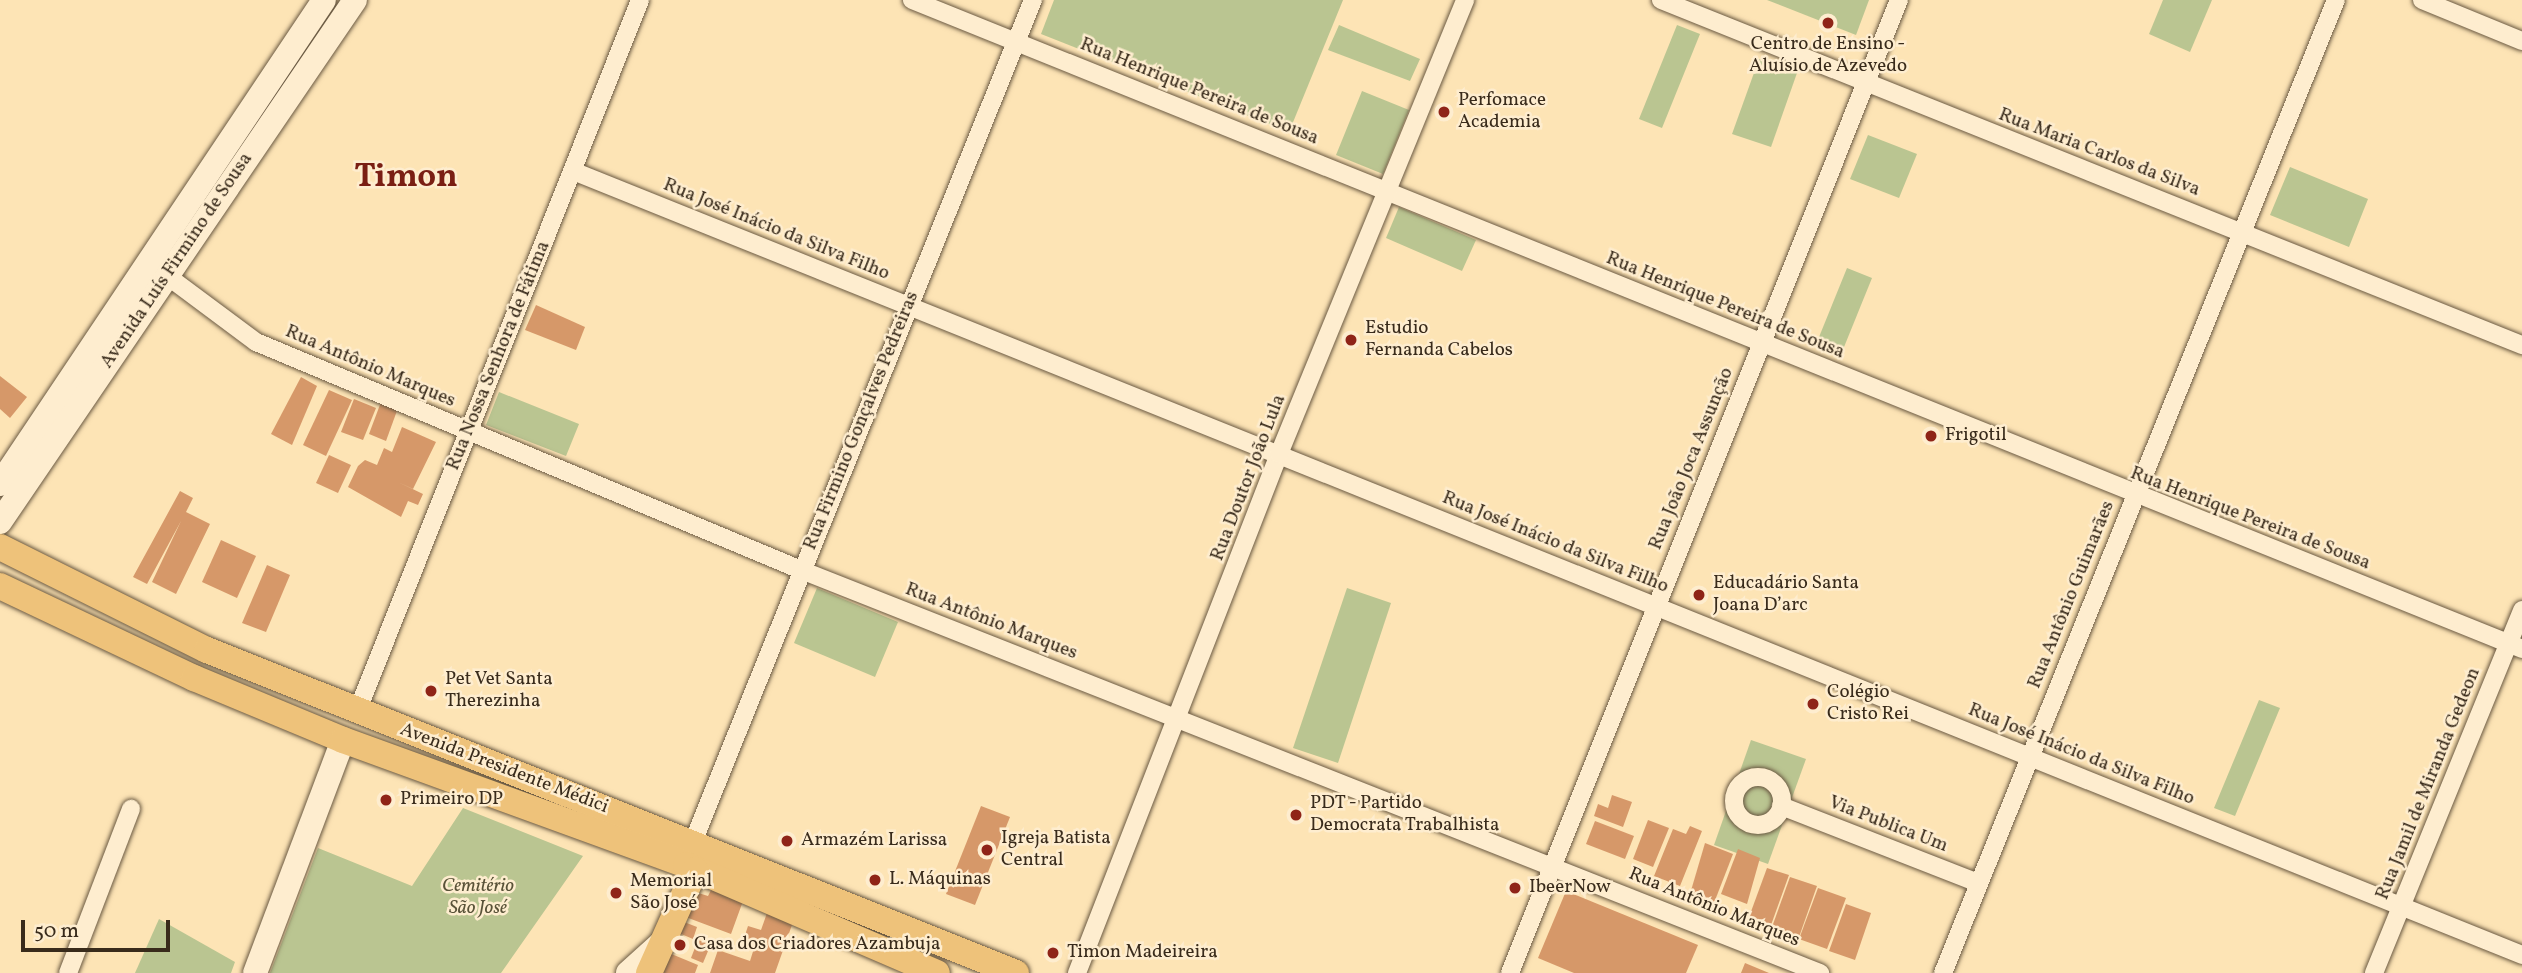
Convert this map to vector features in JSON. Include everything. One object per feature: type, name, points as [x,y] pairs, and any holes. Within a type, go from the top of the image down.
[{"type":"main road","name":"Avenida Luís Firmino de Sousa","points":[[0,522],[166,275],[324,0]]},
{"type":"main road","name":"Avenida Luís Firmino de Sousa","points":[[0,484],[236,152],[355,0]]},
{"type":"main road","name":"Avenida Presidente Médici","points":[[0,547],[208,650],[357,712],[693,842],[1016,973]]},
{"type":"main road","name":"Avenida Presidente Médici","points":[[0,586],[194,678],[343,740],[695,870],[937,973]]},
{"type":"main road","points":[[194,678],[208,650]]},
{"type":"main road","points":[[255,973],[343,740]]},
{"type":"main road","points":[[446,779],[457,750]]},
{"type":"main road","points":[[649,973],[695,870]]},
{"type":"main road","points":[[874,947],[885,921]]},
{"type":"main road","points":[[628,973],[660,944]]},
{"type":"street","name":"Rua Nossa Senhora de Fátima","points":[[357,712],[640,0]]},
{"type":"street","name":"Rua Henrique Pereira de Sousa","points":[[912,0],[1385,188],[2134,496],[2515,646]]},
{"type":"street","name":"Rua Firmino Gonçalves Pedreiras","points":[[693,842],[1033,0]]},
{"type":"street","name":"Rua Doutor João Lula","points":[[1077,973],[1180,719],[1279,454],[1385,188],[1465,0]]},
{"type":"street","name":"Rua Maria Carlos da Silva","points":[[1661,0],[1864,84],[2243,231],[2522,345]]},
{"type":"street","name":"Rua João Joca Assunção","points":[[1510,973],[1899,0]]},
{"type":"street","name":"Rua Antônio Guimarães","points":[[1943,973],[2336,0]]},
{"type":"street","points":[[2422,0],[2522,41]]},
{"type":"street","name":"Rua José Inácio da Silva Filho","points":[[573,171],[2522,955]]},
{"type":"street","name":"Rua Antônio Marques","points":[[166,275],[256,342],[469,432],[801,570],[1820,973]]},
{"type":"street","name":"Rua Jamil de Miranda Gedeon","points":[[2374,973],[2515,646],[2522,610]]},
{"type":"street","name":"Via Publica Um","points":[[1782,806],[1979,883]]},
{"type":"street","points":[[68,973],[131,809]]},
{"type":"green space","points":[[1054,0],[1343,0],[1289,132],[1041,34]]},
{"type":"green space","points":[[1767,0],[1869,0],[1856,35]]},
{"type":"green space","points":[[2163,0],[2212,0],[2190,52],[2149,34]]},
{"type":"green space","points":[[1339,25],[1420,59],[1410,81],[1328,50]]},
{"type":"green space","points":[[1677,25],[1700,34],[1662,128],[1639,119]]},
{"type":"green space","points":[[1759,59],[1797,73],[1771,147],[1732,134]]},
{"type":"green space","points":[[1362,91],[1409,110],[1383,174],[1336,155]]},
{"type":"green space","points":[[1868,135],[1917,154],[1899,198],[1850,179]]},
{"type":"green space","points":[[2290,167],[2368,199],[2349,247],[2270,215]]},
{"type":"green space","points":[[1399,207],[1476,240],[1462,271],[1386,238]]},
{"type":"green space","points":[[1847,268],[1872,278],[1842,352],[1817,342]]},
{"type":"green space","points":[[499,392],[579,424],[566,456],[486,425]]},
{"type":"green space","points":[[817,588],[898,622],[875,677],[794,643]]},
{"type":"green space","points":[[1347,588],[1391,603],[1338,763],[1293,748]]},
{"type":"green space","points":[[2259,700],[2280,708],[2235,816],[2214,808]]},
{"type":"green space","points":[[1751,740],[1806,759],[1768,864],[1714,845]]},
{"type":"green space","name":"Cemitério São José","points":[[463,808],[583,856],[501,973],[270,973],[318,848],[412,886]]},
{"type":"green space","points":[[159,919],[235,962],[231,973],[135,973]]},
{"type":"building","points":[[536,305],[585,327],[576,350],[525,330]]},
{"type":"building","points":[[0,376],[27,397],[10,418],[0,409]]},
{"type":"building","points":[[301,377],[317,386],[292,445],[271,434]]},
{"type":"building","points":[[329,390],[352,400],[326,456],[303,445]]},
{"type":"building","points":[[354,399],[376,408],[363,440],[341,432]]},
{"type":"building","points":[[381,402],[398,408],[386,441],[369,434]]},
{"type":"building","points":[[402,427],[436,442],[413,489],[398,482],[423,494],[418,505],[408,501],[401,517],[348,487],[358,466],[365,460],[377,465],[384,448],[392,452]]},
{"type":"building","points":[[329,455],[351,465],[338,493],[316,483]]},
{"type":"building","points":[[180,491],[193,498],[186,512],[210,524],[176,594],[152,582],[181,521],[147,584],[133,577]]},
{"type":"building","points":[[221,540],[256,556],[237,598],[202,582]]},
{"type":"building","points":[[267,565],[290,575],[266,632],[242,623]]},
{"type":"building","points":[[1612,795],[1632,802],[1623,827],[1594,816],[1598,804],[1608,808]]},
{"type":"building","points":[[981,806],[1010,817],[975,905],[946,894]]},
{"type":"building","points":[[1648,820],[1669,828],[1653,867],[1633,859]]},
{"type":"building","points":[[1595,821],[1634,836],[1625,859],[1586,844]]},
{"type":"building","points":[[1690,826],[1702,831],[1680,886],[1654,876],[1673,829],[1686,834]]},
{"type":"building","points":[[1705,843],[1733,854],[1714,903],[1690,894]]},
{"type":"building","points":[[1738,849],[1760,858],[1747,904],[1721,894]]},
{"type":"building","points":[[1767,868],[1789,875],[1771,925],[1749,917]]},
{"type":"building","points":[[1790,877],[1817,886],[1799,937],[1772,927]]},
{"type":"building","points":[[1818,888],[1846,898],[1827,949],[1799,939]]},
{"type":"building","points":[[711,890],[743,901],[731,934],[683,916],[692,891],[708,896]]},
{"type":"building","points":[[1566,891],[1698,945],[1686,973],[1574,973],[1538,958]]},
{"type":"building","points":[[1846,904],[1871,913],[1855,960],[1829,951]]},
{"type":"building","points":[[767,913],[793,922],[775,973],[710,973],[718,950],[750,961],[756,942],[744,938],[748,926],[761,930]]},
{"type":"building","points":[[679,920],[697,927],[693,939],[674,931]]},
{"type":"building","points":[[698,940],[711,944],[703,963],[691,958]]},
{"type":"building","points":[[669,953],[698,965],[695,973],[661,973]]},
{"type":"building","points":[[1745,963],[1769,973],[1741,973]]},
{"type":"place","name":"Centro de Ensino - Aluísio de Azevedo","points":[[1828,23]]},
{"type":"place","name":"Perfomace Academia","points":[[1444,112]]},
{"type":"place","name":"Estudio Fernanda Cabelos","points":[[1351,340]]},
{"type":"place","name":"Frigotil","points":[[1931,436]]},
{"type":"place","name":"Educadário Santa Joana D’arc","points":[[1699,595]]},
{"type":"place","name":"Pet Vet Santa Therezinha","points":[[431,691]]},
{"type":"place","name":"Colégio Cristo Rei","points":[[1813,704]]},
{"type":"place","name":"Primeiro DP","points":[[386,800]]},
{"type":"place","name":"PDT - Partido Democrata Trabalhista","points":[[1296,815]]},
{"type":"place","name":"Armazém Larissa","points":[[787,841]]},
{"type":"place","name":"Igreja Batista Central","points":[[987,850]]},
{"type":"place","name":"L. Máquinas","points":[[875,880]]},
{"type":"place","name":"IbeerNow","points":[[1515,888]]},
{"type":"place","name":"Memorial São José","points":[[616,893]]},
{"type":"place","name":"Casa dos Criadores Azambuja","points":[[680,945]]},
{"type":"place","name":"Timon Madeireira","points":[[1053,953]]},
{"type":"district","name":"Timon","points":[[406,179]]}]
